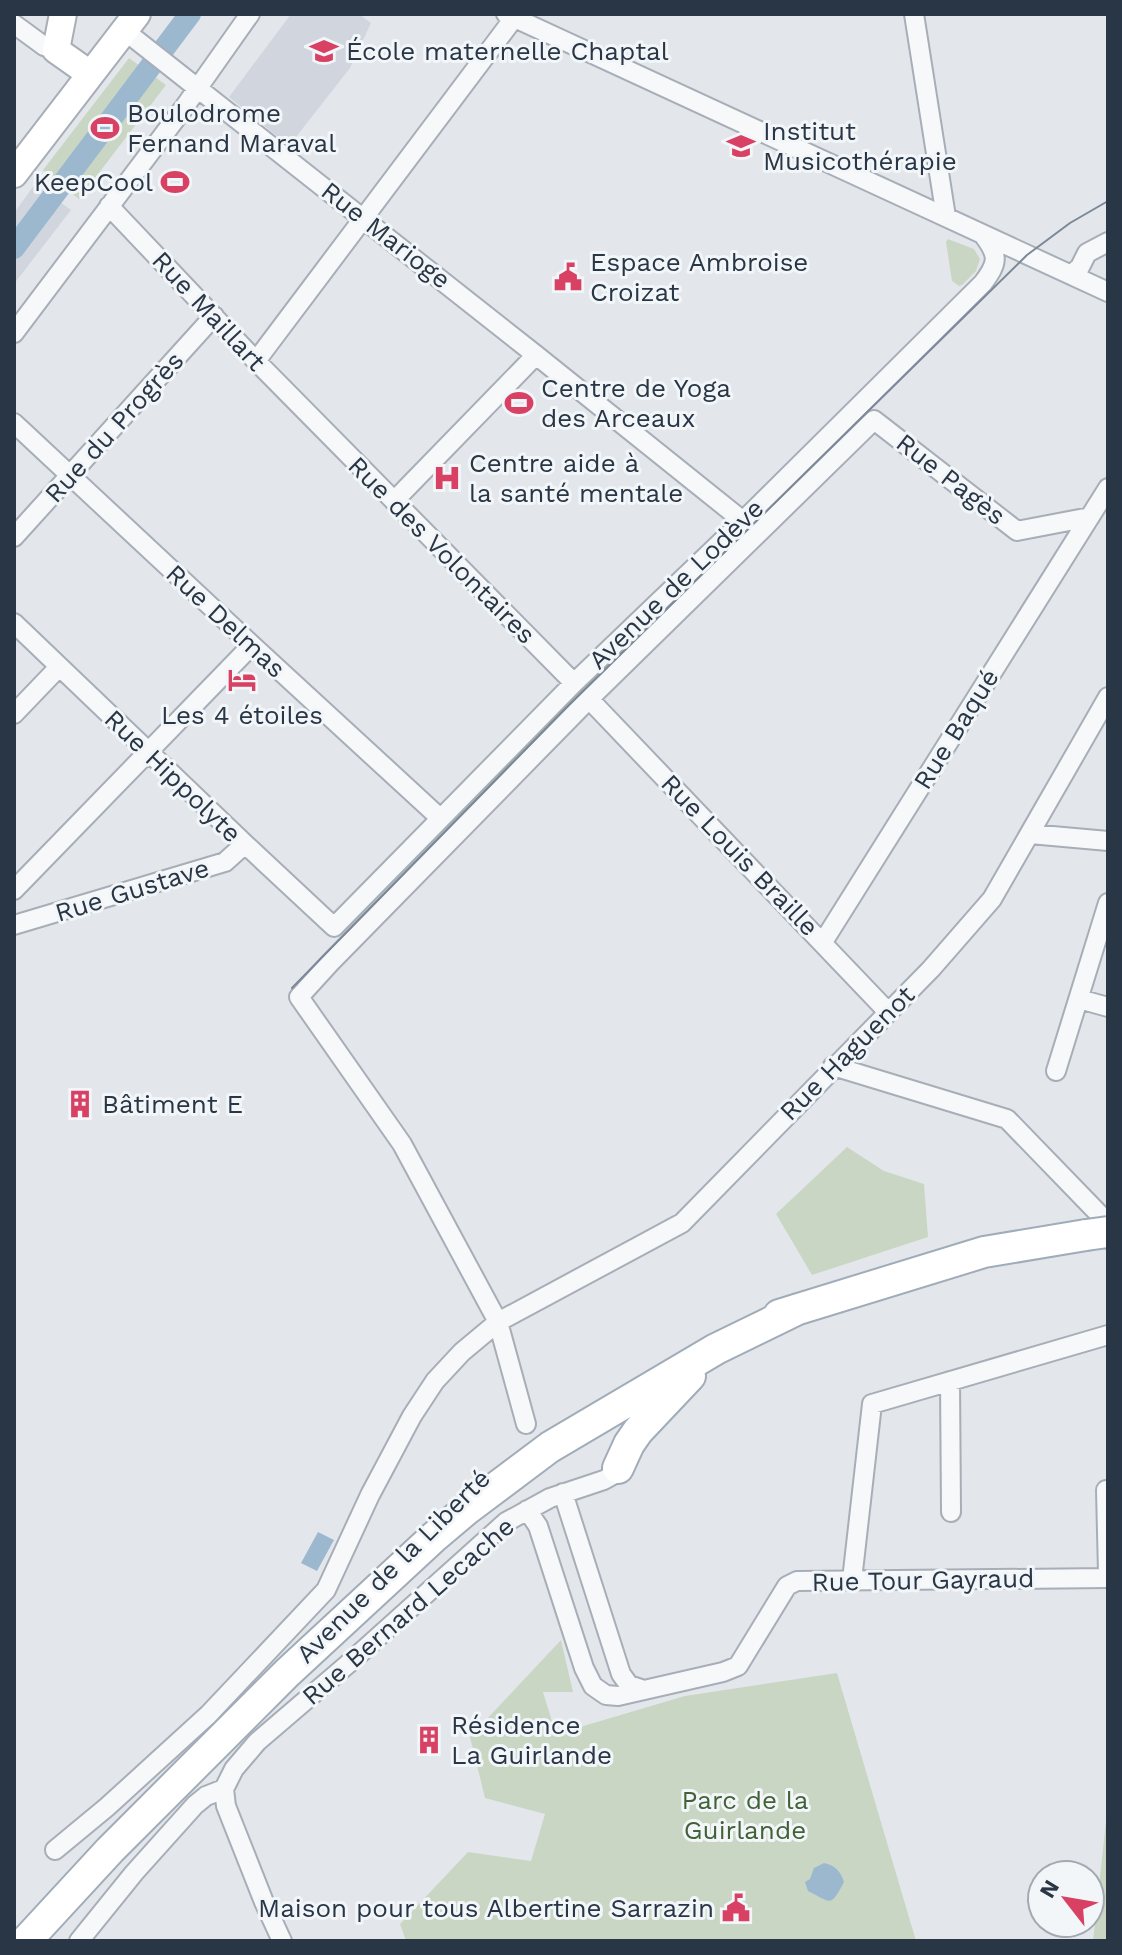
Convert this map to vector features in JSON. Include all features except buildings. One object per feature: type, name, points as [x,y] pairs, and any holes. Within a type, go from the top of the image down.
[{"type":"main road","name":"Avenue de la Liberté","points":[[26,1941],[110,1850],[287,1673],[399,1552],[486,1471],[530,1436],[644,1370],[729,1331],[984,1252],[1101,1237]]},
{"type":"main road","name":"Avenue de la Liberté","points":[[287,1673],[434,1537],[550,1447],[716,1349],[798,1309]]},
{"type":"main road","points":[[618,1468],[638,1431],[716,1349]]},
{"type":"main road","points":[[550,1447],[600,1435],[609,1438],[616,1450],[618,1468]]},
{"type":"street","points":[[56,50],[63,14]]},
{"type":"street","points":[[14,333],[183,109],[250,14]]},
{"type":"street","points":[[914,14],[946,217]]},
{"type":"street","points":[[256,361],[512,15],[1108,292]]},
{"type":"street","points":[[14,174],[131,22]]},
{"type":"street","name":"Rue Marioge","points":[[131,22],[197,87],[743,521]]},
{"type":"street","points":[[14,24],[90,74]]},
{"type":"street","name":"Rue Maillart","points":[[109,206],[310,416]]},
{"type":"street","name":"Avenue de Lodève","points":[[334,927],[574,683],[983,283],[995,266],[995,256],[984,236]]},
{"type":"street","points":[[1071,275],[1080,267],[1087,253],[1108,242]]},
{"type":"street","name":"Rue du Progrès","points":[[14,537],[214,316]]},
{"type":"street","points":[[394,501],[536,355]]},
{"type":"street","name":"Rue des Volontaires","points":[[310,416],[574,683]]},
{"type":"street","name":"Rue Pagès","points":[[589,699],[874,420],[1017,531],[1090,517]]},
{"type":"street","name":"Rue Delmas","points":[[14,423],[440,818]]},
{"type":"street","points":[[1090,517],[1108,488]]},
{"type":"street","name":"Rue Baqué","points":[[823,942],[1090,517]]},
{"type":"street","name":"Rue Hippolyte","points":[[14,623],[334,927]]},
{"type":"street","points":[[14,890],[252,645]]},
{"type":"street","points":[[14,714],[59,667]]},
{"type":"street","name":"Rue Haguenot","points":[[55,1850],[208,1715],[326,1590],[370,1495],[412,1416],[435,1381],[462,1352],[498,1322],[682,1223],[931,969],[992,899],[1108,697]]},
{"type":"street","points":[[526,1424],[498,1322],[402,1144],[299,997],[589,699]]},
{"type":"street","name":"Rue Louis Braille","points":[[589,699],[888,1012]]},
{"type":"street","points":[[1030,834],[1108,841]]},
{"type":"street","name":"Rue Gustave","points":[[14,925],[225,862],[245,844]]},
{"type":"street","points":[[1056,1071],[1108,903]]},
{"type":"street","points":[[1079,999],[1108,1007]]},
{"type":"street","points":[[833,1066],[1007,1119],[1101,1216],[1107,1229],[1101,1237]]},
{"type":"street","points":[[852,1580],[872,1404],[1108,1335]]},
{"type":"street","points":[[950,1381],[951,1512]]},
{"type":"street","name":"Rue Bernard Lecache","points":[[224,1789],[234,1769],[257,1742],[506,1522],[563,1493],[604,1480],[618,1468]]},
{"type":"street","points":[[1106,1490],[1108,1575]]},
{"type":"street","points":[[563,1493],[621,1674],[629,1685],[644,1690]]},
{"type":"street","name":"Rue Tour Gayraud","points":[[527,1510],[538,1526],[584,1668],[593,1686],[606,1695],[618,1696],[738,1666],[787,1586],[797,1581],[1108,1575]]},
{"type":"street","points":[[79,1941],[195,1805],[206,1796],[224,1789],[226,1806],[282,1941]]},
{"type":"shaded area","points":[[291,14],[359,14],[371,23],[350,68],[289,146],[229,97]]},
{"type":"shaded area","points":[[35,184],[71,210],[14,284],[14,213]]},
{"type":"green space","name":"Boulodrome Fernand Maraval","points":[[129,58],[166,85],[79,199],[43,170]]},
{"type":"green space","points":[[948,239],[974,249],[980,259],[976,271],[959,286],[952,281]]},
{"type":"green space","points":[[847,1147],[884,1171],[924,1184],[928,1237],[812,1275],[776,1214]]},
{"type":"green space","name":"Parc de la Guirlande","points":[[561,1640],[573,1692],[543,1692],[555,1731],[580,1727],[685,1696],[837,1673],[916,1941],[406,1941],[400,1924],[468,1852],[531,1861],[545,1814],[485,1798],[470,1737]]},
{"type":"green space","points":[[1108,1812],[1108,1941],[1093,1941],[1106,1939],[1106,1859],[1102,1859]]},
{"type":"water","points":[[318,1532],[334,1540],[317,1571],[301,1563]]},
{"type":"water","points":[[824,1863],[837,1870],[844,1882],[833,1900],[829,1901],[808,1891],[805,1882],[810,1879],[814,1868]]},
{"type":"waterway","points":[[14,248],[190,14]]},
{"type":"tram line","points":[[292,988],[566,708],[1027,255],[1070,223],[1108,201]]},
{"type":"place","name":"École maternelle Chaptal","points":[[324,51]]},
{"type":"place","name":"Boulodrome Fernand Maraval","points":[[105,128]]},
{"type":"place","name":"Institut Musicothérapie","points":[[741,146]]},
{"type":"place","name":"KeepCool","points":[[175,182]]},
{"type":"place","name":"Espace Ambroise Croizat","points":[[568,277]]},
{"type":"place","name":"Centre de Yoga des Arceaux","points":[[519,403]]},
{"type":"place","name":"Centre aide à la santé mentale","points":[[447,478]]},
{"type":"place","name":"Les 4 étoiles","points":[[242,680]]},
{"type":"place","name":"Bâtiment E","points":[[80,1104]]},
{"type":"place","name":"Résidence La Guirlande","points":[[429,1740]]},
{"type":"place","name":"Maison pour tous Albertine Sarrazin","points":[[736,1908]]}]
